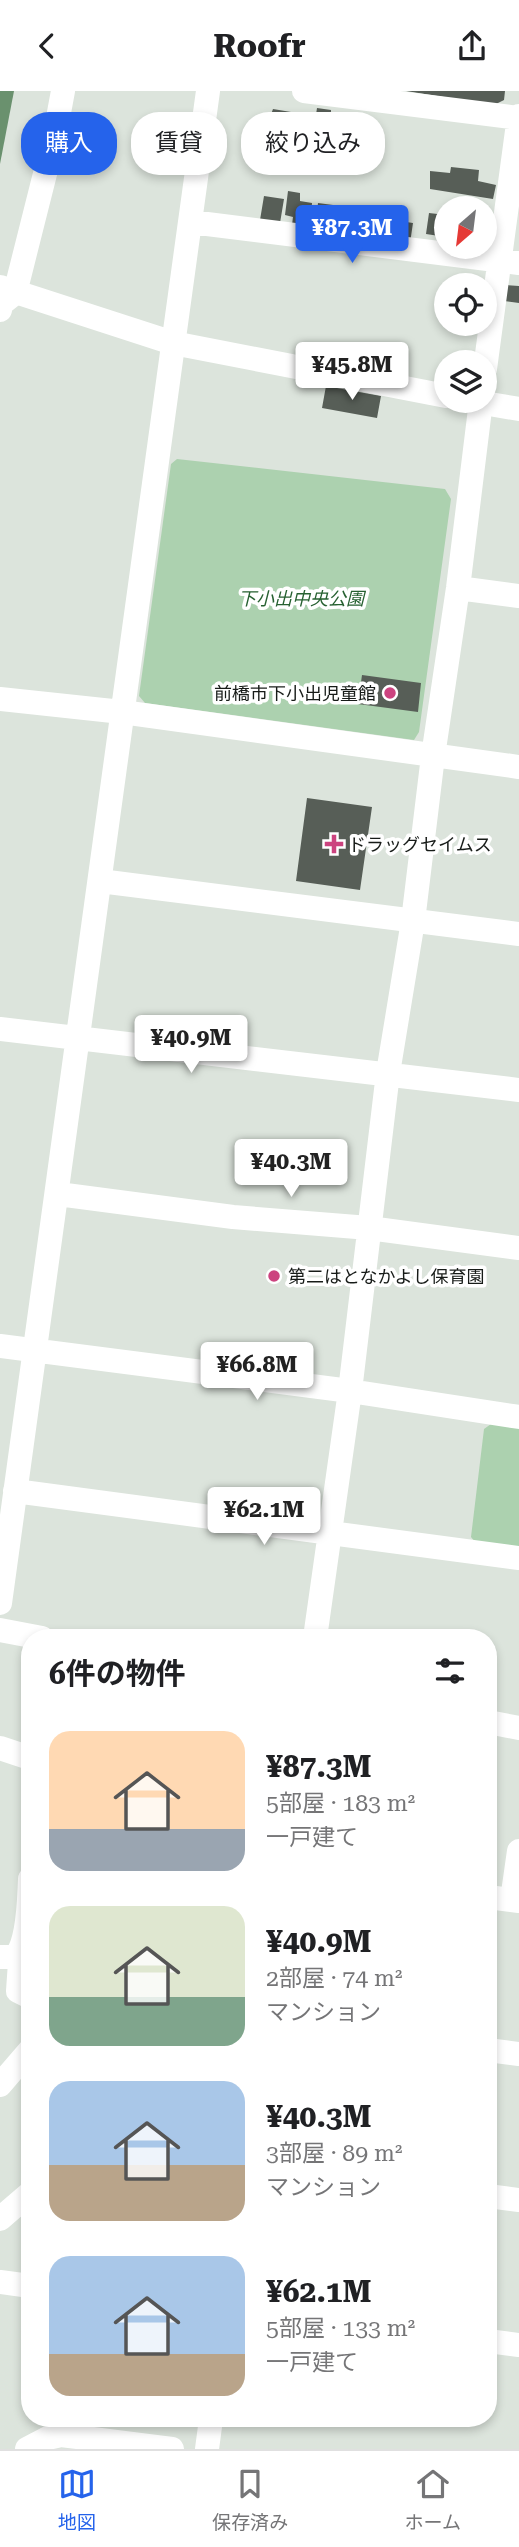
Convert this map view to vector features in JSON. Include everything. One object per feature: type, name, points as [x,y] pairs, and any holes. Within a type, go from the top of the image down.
[{"type":"street","points":[[63,91],[5,297],[173,343],[434,394]]},
{"type":"street","points":[[0,1603],[208,91]]},
{"type":"street","points":[[304,91],[519,118],[509,262],[489,350]]},
{"type":"street","points":[[191,222],[509,262]]},
{"type":"street","points":[[497,405],[519,409]]},
{"type":"street","points":[[316,1629],[350,1391],[388,1073],[413,921],[433,756],[458,588],[477,413]]},
{"type":"street","points":[[458,588],[519,596]]},
{"type":"street","points":[[0,699],[122,712],[519,767]]},
{"type":"street","points":[[100,881],[519,934]]},
{"type":"street","points":[[0,1028],[519,1090]]},
{"type":"street","points":[[58,1193],[233,1217],[369,1228],[519,1248]]},
{"type":"street","points":[[0,1346],[350,1391],[519,1417]]},
{"type":"street","points":[[15,1491],[519,1558]]},
{"type":"street","points":[[0,1630],[21,1634]]},
{"type":"street","points":[[497,1724],[519,1728]]},
{"type":"street","points":[[0,1748],[21,1755]]},
{"type":"street","points":[[507,1899],[519,1851]]},
{"type":"street","points":[[8,1957],[20,1962],[18,1991],[21,1992]]},
{"type":"street","points":[[497,2051],[519,2054]]},
{"type":"street","points":[[0,2085],[21,2060]]},
{"type":"street","points":[[497,2197],[519,2200]]},
{"type":"street","points":[[0,2219],[21,2201]]},
{"type":"street","points":[[0,2282],[21,2285]]},
{"type":"street","points":[[497,2342],[519,2345]]},
{"type":"street","points":[[206,2449],[210,2427]]},
{"type":"street","points":[[27,2449],[48,2438],[61,2435],[172,2449]]},
{"type":"green space","name":"下小出中央公園","points":[[177,459],[445,489],[451,499],[419,732],[414,740],[145,703],[139,696],[171,464]]},
{"type":"green space","points":[[491,1424],[519,1427],[519,1549],[475,1542],[471,1537],[484,1429]]},
{"type":"shaded area","points":[[0,91],[14,91],[0,164]]},
{"type":"building","points":[[406,91],[505,91],[504,100],[494,105]]},
{"type":"building","points":[[317,108],[331,110],[331,112],[316,112]]},
{"type":"building","points":[[451,167],[479,170],[478,181],[496,185],[494,196],[474,196],[430,189],[430,171],[450,173]]},
{"type":"building","points":[[288,191],[300,193],[300,201],[312,203],[310,229],[292,225],[293,217],[285,215]]},
{"type":"building","points":[[264,196],[284,199],[280,223],[260,220]]},
{"type":"building","points":[[318,203],[348,207],[345,226],[316,221]]},
{"type":"building","points":[[429,213],[434,214],[434,235],[426,234]]},
{"type":"building","points":[[366,216],[413,223],[410,243],[362,236]]},
{"type":"building","points":[[506,285],[519,286],[519,303],[504,301]]},
{"type":"building","points":[[326,386],[381,396],[377,418],[322,408]]},
{"type":"building","name":"前橋市下小出児童館","points":[[362,675],[421,683],[418,712],[358,704]]},
{"type":"building","name":"ドラッグセイムス","points":[[307,798],[372,807],[360,890],[296,881]]},
{"type":"place","name":"前橋市下小出児童館","points":[[390,693]]},
{"type":"place","name":"ドラッグセイムス","points":[[334,844]]},
{"type":"place","name":"第二はとなかよし保育園","points":[[274,1276]]}]
